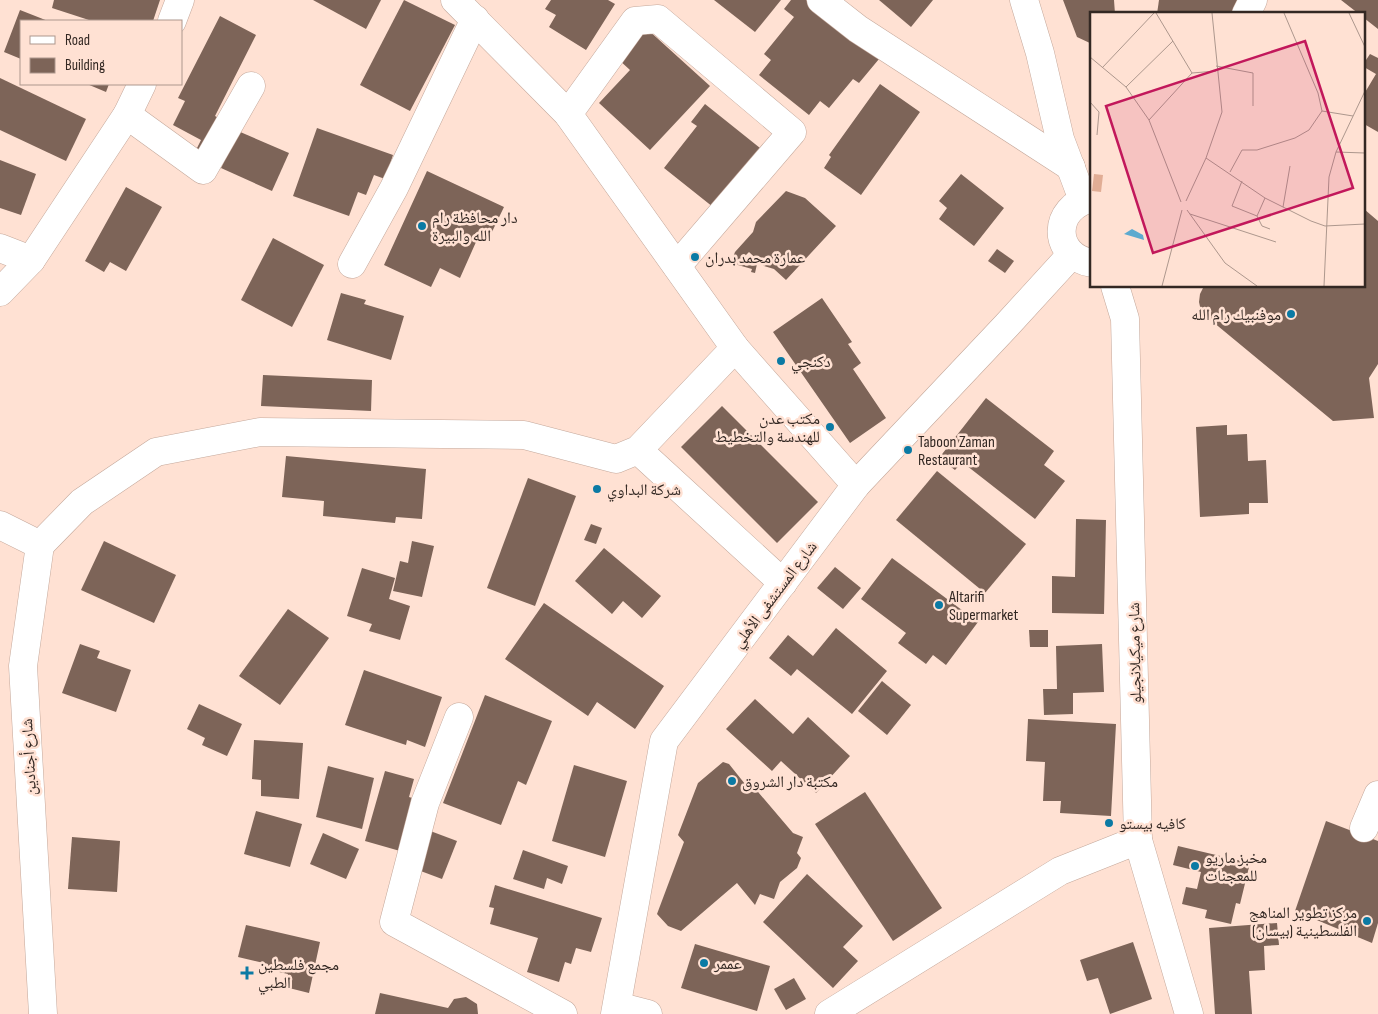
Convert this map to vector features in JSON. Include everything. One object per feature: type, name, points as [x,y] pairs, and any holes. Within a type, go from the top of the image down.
[{"type":"street","points":[[172,20],[180,0]]},
{"type":"street","points":[[455,0],[568,114],[735,348],[856,485]]},
{"type":"street","points":[[822,0],[858,29],[1071,167]]},
{"type":"street","points":[[1024,0],[1040,54],[1060,139],[1071,167],[1088,199],[1068,212],[1063,219],[1061,232],[1064,244],[1082,259]]},
{"type":"street","points":[[1247,12],[1253,0]]},
{"type":"street","points":[[568,114],[635,21],[657,10],[792,132],[677,266]]},
{"type":"street","points":[[352,264],[394,188],[475,19]]},
{"type":"street","points":[[0,292],[31,260],[127,115],[142,85]]},
{"type":"street","points":[[127,115],[203,170],[252,86]]},
{"type":"street","points":[[0,248],[31,260]]},
{"type":"street","name":"شارع المستشفى الأهلي","points":[[616,1010],[664,741],[856,485],[1007,325],[1082,259]]},
{"type":"street","name":"شارع ميكيلانجيلو","points":[[1116,288],[1125,319],[1138,840],[1189,1014]]},
{"type":"street","points":[[0,525],[40,545],[82,502],[156,452],[260,432],[524,434],[616,459],[638,450],[735,348]]},
{"type":"street","points":[[638,450],[783,582]]},
{"type":"street","name":"شارع أجنادين","points":[[40,545],[23,666],[43,1014]]},
{"type":"street","points":[[459,717],[425,803],[394,922],[563,1014]]},
{"type":"street","points":[[1364,828],[1378,795]]},
{"type":"street","points":[[828,1014],[1060,871],[1138,840]]},
{"type":"street","points":[[616,1010],[648,1014]]},
{"type":"building","points":[[54,0],[160,0],[153,20],[89,20],[52,8]]},
{"type":"building","points":[[313,0],[381,0],[366,29]]},
{"type":"building","points":[[404,0],[455,25],[410,111],[360,85]]},
{"type":"building","points":[[551,0],[608,0],[615,4],[586,50],[549,27],[556,15],[545,9]]},
{"type":"building","points":[[714,0],[781,0],[755,32]]},
{"type":"building","points":[[791,0],[806,0],[879,59],[859,83],[853,79],[829,108],[820,101],[809,115],[759,75],[771,60],[764,54],[794,17],[784,9]]},
{"type":"building","points":[[879,0],[933,0],[911,27]]},
{"type":"building","points":[[1063,0],[1114,0],[1115,12],[1090,12],[1090,43],[1077,37]]},
{"type":"building","points":[[1159,0],[1239,0],[1232,12],[1157,12]]},
{"type":"building","points":[[1341,0],[1378,0],[1378,29],[1366,20],[1366,12],[1356,12]]},
{"type":"building","points":[[20,10],[45,20],[20,20],[20,59],[4,52]]},
{"type":"building","points":[[220,16],[256,35],[215,116],[222,120],[204,156],[195,152],[201,140],[173,125],[185,101],[178,98]]},
{"type":"building","points":[[646,28],[710,86],[650,150],[599,103],[630,70],[618,59]]},
{"type":"building","points":[[1370,54],[1378,58],[1378,132],[1366,125],[1366,91],[1376,74],[1366,68],[1366,60]]},
{"type":"building","points":[[0,78],[86,119],[66,161],[0,130]]},
{"type":"building","points":[[880,84],[920,112],[861,195],[824,168],[831,157],[829,155]]},
{"type":"building","points":[[89,85],[109,85],[106,92]]},
{"type":"building","points":[[705,104],[760,148],[713,207],[664,168],[697,126],[691,122]]},
{"type":"building","points":[[317,128],[393,155],[385,179],[374,175],[366,195],[358,192],[349,216],[293,196]]},
{"type":"building","points":[[238,131],[289,153],[272,191],[221,168]]},
{"type":"building","points":[[0,160],[36,174],[21,215],[0,208]]},
{"type":"building","points":[[427,171],[504,207],[489,238],[480,233],[460,278],[440,268],[431,287],[384,265]]},
{"type":"building","points":[[961,174],[1004,208],[974,246],[939,219],[947,208],[939,201]]},
{"type":"building","points":[[126,187],[162,207],[126,271],[110,262],[104,272],[85,261]]},
{"type":"building","points":[[786,191],[805,198],[836,226],[786,280],[774,269],[764,266],[749,252],[742,259],[757,264],[755,273],[751,272],[752,269],[731,263],[735,252],[753,232],[756,222]]},
{"type":"building","name":"موفنبيك رام الله","points":[[1366,211],[1378,221],[1378,364],[1369,378],[1374,418],[1333,421],[1207,317],[1201,311],[1200,294],[1203,288],[1366,288]]},
{"type":"building","points":[[273,238],[324,265],[292,327],[241,300]]},
{"type":"building","points":[[997,249],[1014,261],[1005,273],[988,261]]},
{"type":"building","points":[[341,293],[366,300],[364,304],[404,316],[391,360],[327,340]]},
{"type":"building","points":[[822,298],[852,342],[848,344],[861,363],[853,369],[886,418],[850,443],[773,332]]},
{"type":"building","points":[[263,375],[372,380],[371,411],[261,406]]},
{"type":"building","points":[[986,398],[1054,451],[1044,465],[1065,481],[1035,519],[962,462],[955,470],[939,458]]},
{"type":"building","points":[[722,406],[818,502],[777,543],[681,447]]},
{"type":"building","points":[[1227,425],[1227,435],[1247,434],[1248,461],[1266,460],[1268,503],[1249,503],[1249,514],[1200,517],[1196,427]]},
{"type":"building","points":[[286,456],[426,469],[422,519],[396,517],[395,523],[323,516],[324,501],[282,497]]},
{"type":"building","points":[[937,471],[1026,544],[985,593],[896,520]]},
{"type":"building","points":[[528,478],[576,496],[535,606],[487,588]]},
{"type":"building","points":[[1076,519],[1106,520],[1104,614],[1052,613],[1052,576],[1075,577]]},
{"type":"building","points":[[591,524],[602,528],[596,544],[584,540]]},
{"type":"building","points":[[104,541],[176,575],[154,623],[81,590]]},
{"type":"building","points":[[412,541],[434,546],[422,597],[393,591],[400,561],[408,563]]},
{"type":"building","points":[[604,548],[661,596],[642,618],[623,601],[612,614],[575,581]]},
{"type":"building","points":[[892,558],[978,622],[946,665],[933,655],[926,664],[898,643],[906,633],[861,599]]},
{"type":"building","points":[[835,567],[861,588],[843,609],[817,588]]},
{"type":"building","points":[[362,568],[395,578],[389,599],[410,606],[400,640],[369,631],[372,624],[347,616]]},
{"type":"building","points":[[544,603],[664,686],[635,729],[597,702],[588,716],[505,659]]},
{"type":"building","points":[[288,609],[329,638],[280,705],[239,676]]},
{"type":"building","points":[[836,628],[887,671],[852,714],[797,669],[791,676],[769,658],[788,635],[813,656]]},
{"type":"building","points":[[1029,630],[1048,630],[1048,647],[1030,647]]},
{"type":"building","points":[[80,644],[100,651],[97,658],[131,670],[116,712],[62,693]]},
{"type":"building","points":[[1102,644],[1104,692],[1073,693],[1073,714],[1044,715],[1043,689],[1057,689],[1056,646]]},
{"type":"building","points":[[364,670],[442,697],[425,747],[407,740],[406,745],[345,725]]},
{"type":"building","points":[[882,681],[911,705],[887,735],[858,711]]},
{"type":"building","points":[[485,695],[552,721],[526,785],[518,781],[501,825],[443,803]]},
{"type":"building","points":[[755,699],[793,734],[808,717],[850,756],[816,793],[781,761],[772,771],[726,729]]},
{"type":"building","points":[[199,704],[242,724],[227,756],[202,745],[205,738],[187,729]]},
{"type":"building","points":[[1028,719],[1116,724],[1111,816],[1060,813],[1061,801],[1043,801],[1045,762],[1026,761]]},
{"type":"building","points":[[254,740],[303,743],[299,799],[261,796],[261,780],[252,779]]},
{"type":"building","points":[[723,762],[729,764],[745,784],[753,786],[793,833],[803,837],[797,853],[801,858],[797,868],[780,882],[774,899],[760,894],[755,905],[737,883],[681,931],[668,926],[657,914],[684,842],[678,835],[698,783]]},
{"type":"building","points":[[574,765],[627,781],[605,857],[552,841]]},
{"type":"building","points":[[328,766],[374,778],[362,829],[316,817]]},
{"type":"building","points":[[385,771],[414,779],[409,797],[422,801],[407,853],[365,841]]},
{"type":"building","points":[[865,792],[942,908],[893,941],[815,824]]},
{"type":"building","points":[[256,811],[302,824],[290,867],[244,854]]},
{"type":"building","points":[[1326,821],[1378,841],[1378,923],[1372,943],[1295,911]]},
{"type":"building","points":[[425,829],[457,841],[442,879],[410,867]]},
{"type":"building","points":[[323,833],[359,849],[346,879],[310,864]]},
{"type":"building","points":[[72,837],[120,841],[117,892],[68,889]]},
{"type":"building","points":[[1178,846],[1250,863],[1240,904],[1236,903],[1231,924],[1205,918],[1207,910],[1182,904],[1186,887],[1197,889],[1201,872],[1173,865]]},
{"type":"building","points":[[523,850],[568,866],[562,884],[547,878],[544,889],[513,879]]},
{"type":"building","points":[[807,874],[863,926],[843,947],[858,961],[833,988],[763,922]]},
{"type":"building","points":[[495,885],[602,918],[591,952],[576,948],[571,964],[565,962],[559,982],[527,972],[538,938],[490,924],[494,908],[489,907]]},
{"type":"building","points":[[1277,923],[1279,945],[1264,946],[1265,970],[1249,971],[1252,1014],[1215,1014],[1209,928]]},
{"type":"building","points":[[246,925],[320,942],[309,993],[285,987],[288,974],[266,969],[268,964],[238,957]]},
{"type":"building","points":[[1133,942],[1152,999],[1110,1014],[1098,978],[1087,981],[1080,960]]},
{"type":"building","points":[[695,944],[770,966],[757,1011],[681,988]]},
{"type":"building","points":[[794,978],[806,999],[786,1010],[774,989]]},
{"type":"building","points":[[380,993],[448,1008],[454,999],[466,997],[477,1004],[478,1014],[375,1014]]},
{"type":"place","name":"دار محافظة رام الله والبيرة","points":[[422,226]]},
{"type":"place","name":"عمارة محمد بدران","points":[[695,257]]},
{"type":"place","name":"موفنبيك رام الله","points":[[1291,314]]},
{"type":"place","name":"دكنجي","points":[[781,361]]},
{"type":"place","name":"مكتب عدن للهندسة والتخطيط","points":[[830,427]]},
{"type":"place","name":"Taboon Zaman Restaurant","points":[[908,450]]},
{"type":"place","name":"شركة البداوي","points":[[597,489]]},
{"type":"place","name":"Altarifi Supermarket","points":[[939,605]]},
{"type":"place","name":"مكتبة دار الشروق","points":[[732,781]]},
{"type":"place","name":"كافيه بيستو","points":[[1109,823]]},
{"type":"place","name":"مخبز ماريو للمعجنات","points":[[1195,866]]},
{"type":"place","name":"مركز تطوير المناهج الفلسطينية (بيسان)","points":[[1367,921]]},
{"type":"place","name":"عممر","points":[[704,963]]},
{"type":"place","name":"مجمع فلسطين الطبي","points":[[247,973]]}]
